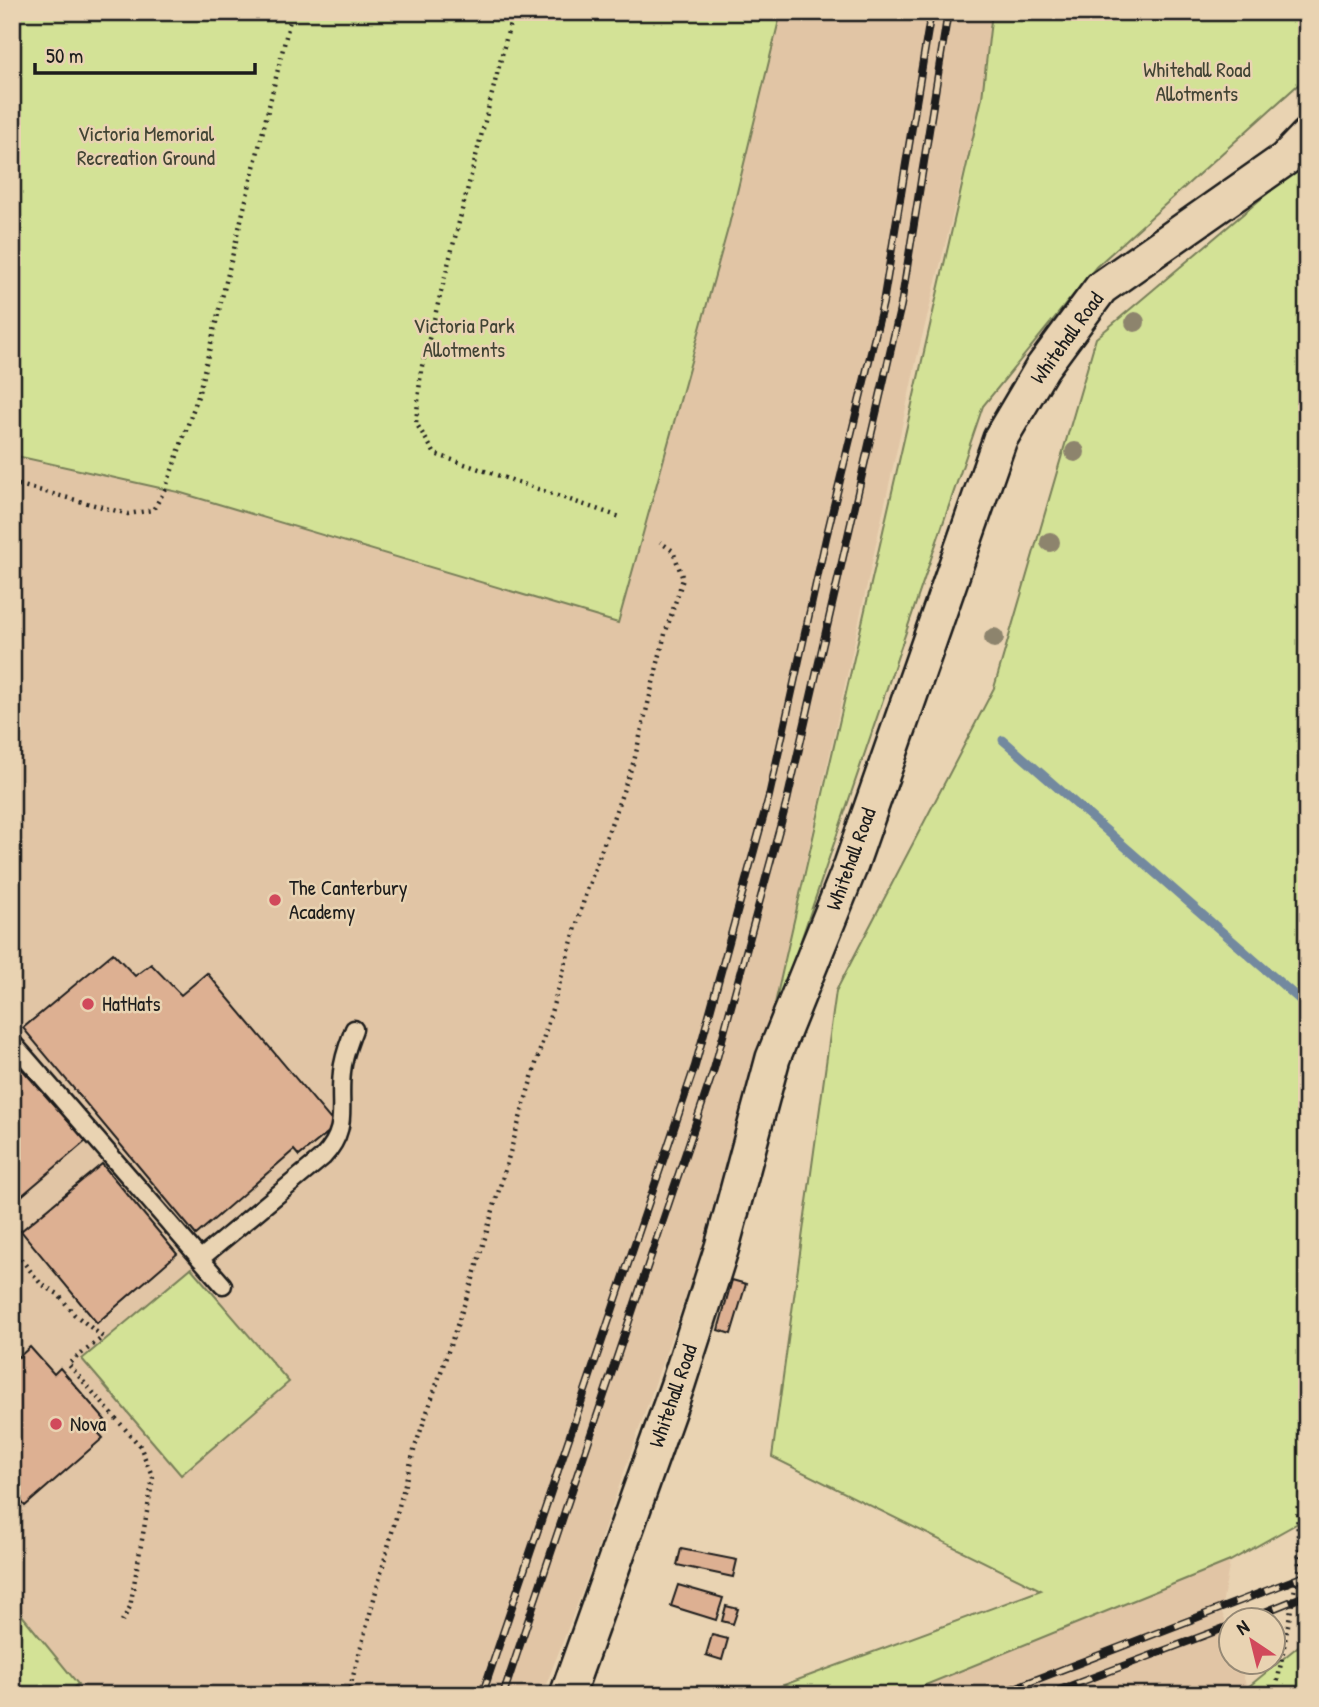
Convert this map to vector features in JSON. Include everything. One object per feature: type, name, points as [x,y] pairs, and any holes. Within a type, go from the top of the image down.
[{"type":"street","name":"Whitehall Road","points":[[567,1695],[678,1384],[722,1247],[773,1058],[851,865],[1000,439],[1042,368],[1101,288],[1285,159],[1307,136]]},
{"type":"lane","points":[[200,1259],[323,1157],[335,1144],[341,1130],[344,1059],[354,1029]]},
{"type":"lane","points":[[12,1042],[223,1285]]},
{"type":"path","points":[[12,483],[128,514],[153,510],[165,489],[198,396],[292,12]]},
{"type":"path","points":[[513,12],[421,370],[416,423],[435,454],[620,517]]},
{"type":"path","points":[[348,1695],[415,1447],[472,1282],[586,893],[634,761],[665,634],[683,579],[673,551],[660,542]]},
{"type":"path","points":[[12,1248],[41,1284],[58,1294],[74,1314],[103,1337],[68,1364],[140,1446],[153,1478],[130,1607],[122,1621]]},
{"type":"path","points":[[1275,1695],[1299,1566],[1297,1510],[1307,1472]]},
{"type":"shaded area","points":[[781,12],[992,12],[982,98],[918,353],[766,1043],[704,1243],[584,1587],[542,1695],[12,1695],[12,455],[178,492],[729,225]]},
{"type":"shaded area","points":[[1214,1525],[1230,1561],[1222,1606],[1218,1606],[1218,1676],[1243,1676],[1247,1688],[1230,1695],[757,1695]]},
{"type":"green space","name":"Victoria Park Allotments","points":[[12,12],[781,12],[729,225],[618,623],[178,492],[12,455]]},
{"type":"green space","name":"Whitehall Road Allotments","points":[[992,12],[1307,12],[1307,72],[1301,82],[1096,267],[983,406],[766,1043],[982,98]]},
{"type":"green space","points":[[1307,160],[1307,1518],[1230,1561],[901,1695],[757,1695],[1041,1590],[772,1457],[836,991],[994,688],[1096,338]]},
{"type":"green space","points":[[191,1268],[289,1382],[181,1475],[82,1359]]},
{"type":"green space","points":[[12,1603],[78,1684],[64,1695],[12,1695]]},
{"type":"green space","points":[[1307,1639],[1307,1695],[1230,1695],[1247,1688],[1262,1676],[1288,1676],[1288,1655]]},
{"type":"building","points":[[113,953],[135,976],[151,964],[181,995],[207,973],[336,1126],[299,1156],[294,1150],[196,1235],[23,1028]]},
{"type":"building","points":[[12,1058],[86,1141],[12,1204]]},
{"type":"building","points":[[102,1164],[177,1254],[97,1323],[21,1231]]},
{"type":"building","points":[[732,1280],[746,1284],[731,1334],[718,1330]]},
{"type":"building","name":"Nova","points":[[30,1347],[54,1374],[60,1368],[105,1420],[95,1429],[103,1438],[25,1506],[12,1491],[19,1483],[12,1476],[12,1350],[19,1357]]},
{"type":"building","points":[[681,1549],[737,1560],[733,1577],[677,1565]]},
{"type":"building","points":[[678,1585],[723,1598],[716,1620],[671,1606]]},
{"type":"building","points":[[726,1606],[738,1609],[733,1624],[722,1621]]},
{"type":"building","points":[[712,1635],[728,1639],[722,1660],[706,1655]]},
{"type":"waterway","points":[[1003,740],[1307,1006]]},
{"type":"railway","points":[[482,1695],[695,1066],[769,796],[826,538],[883,303],[931,12]]},
{"type":"railway","points":[[503,1695],[714,1069],[787,801],[901,305],[948,12]]},
{"type":"railway","points":[[996,1695],[1307,1575]]},
{"type":"railway","points":[[1280,1606],[1307,1595]]},
{"type":"railway","points":[[1046,1695],[1218,1630]]},
{"type":"place","name":"The Canterbury Academy","points":[[275,900]]},
{"type":"place","name":"HatHats","points":[[88,1004]]},
{"type":"place","name":"Nova","points":[[56,1424]]},
{"type":"park label","name":"Victoria Memorial Recreation Ground","points":[[146,146]]}]
